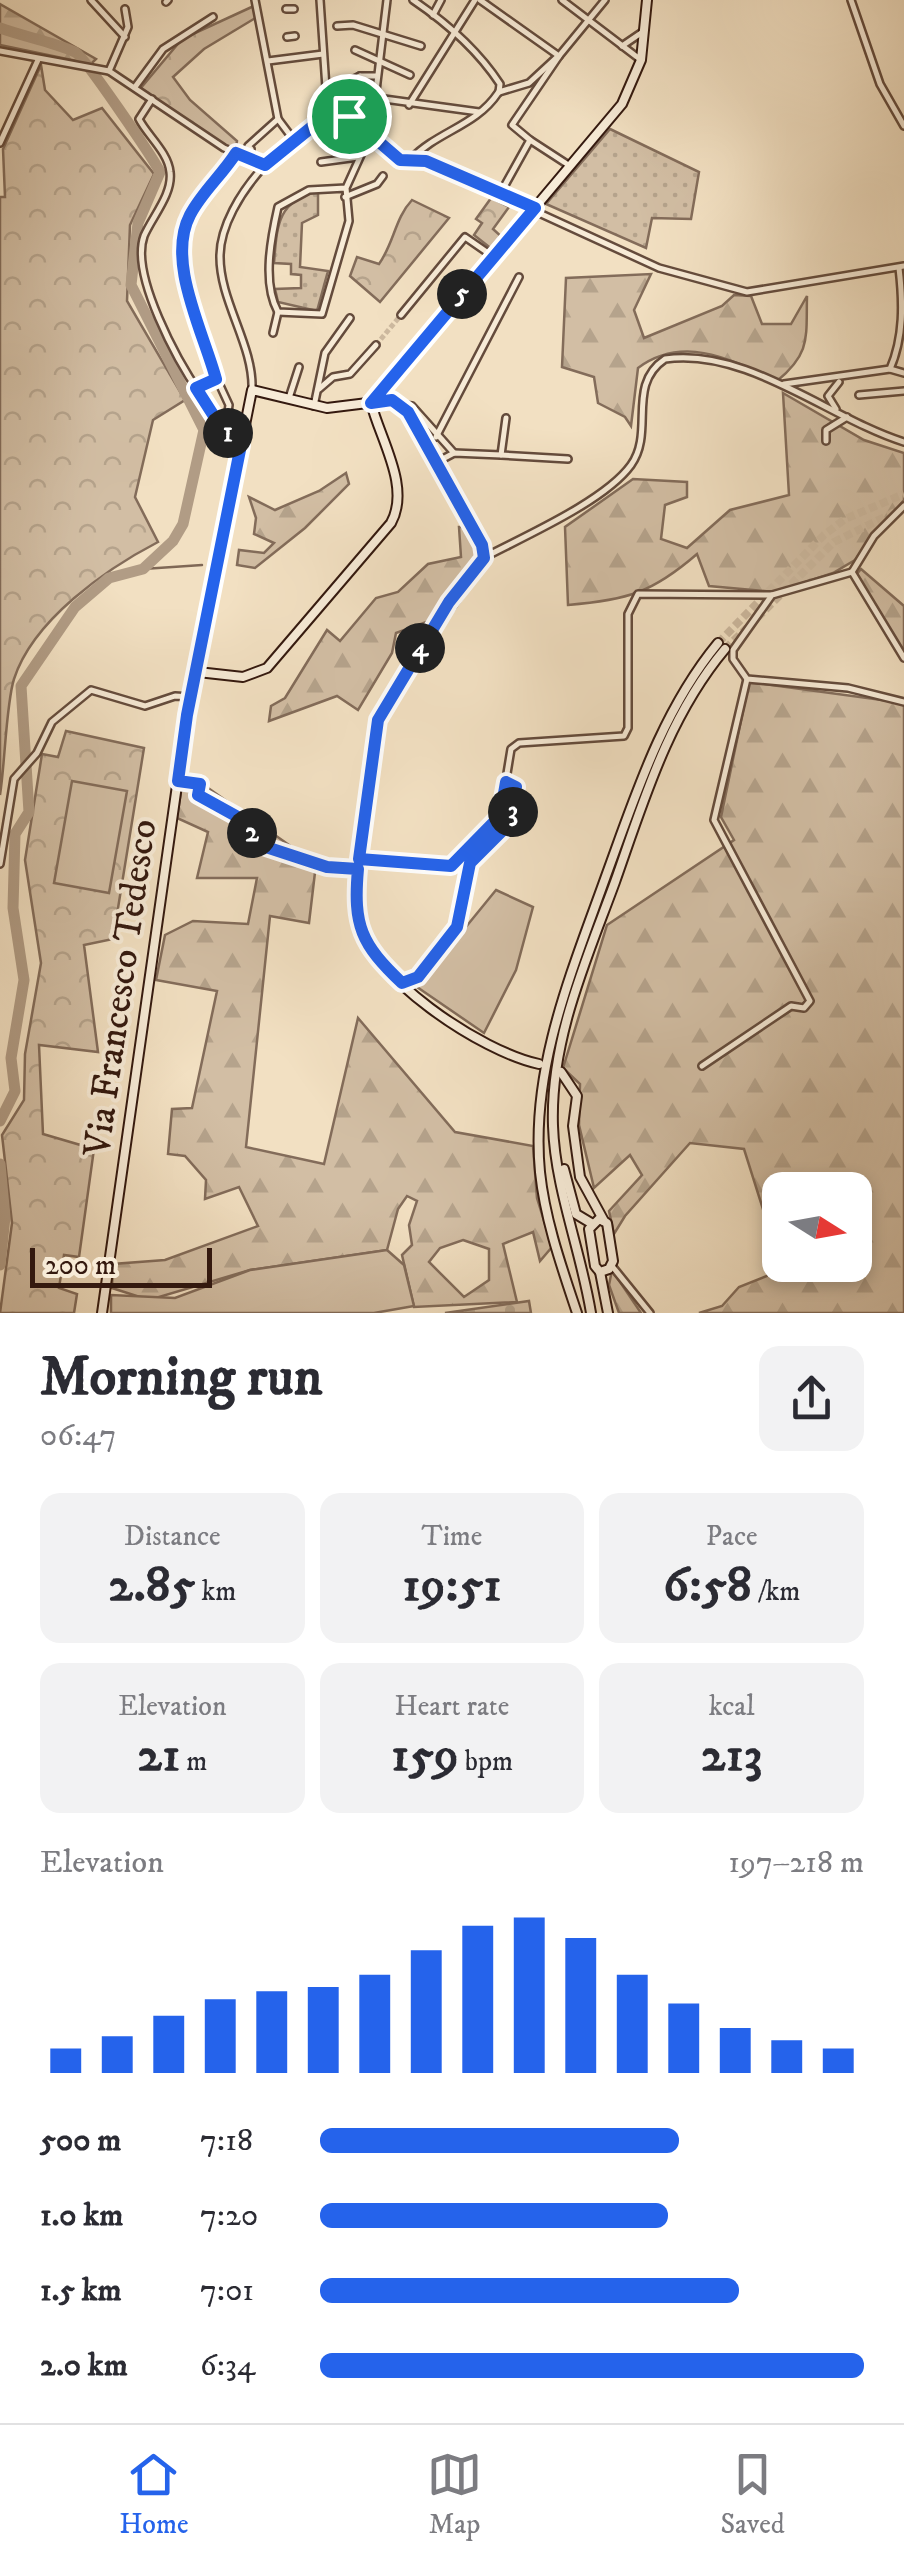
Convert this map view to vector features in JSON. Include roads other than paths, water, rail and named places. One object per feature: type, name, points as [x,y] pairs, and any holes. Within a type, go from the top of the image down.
[{"type":"street","points":[[91,0],[125,37]]},
{"type":"street","points":[[254,0],[277,96],[278,119],[292,139]]},
{"type":"street","points":[[320,0],[328,117]]},
{"type":"street","points":[[372,100],[388,0]]},
{"type":"street","points":[[412,0],[454,29],[492,71],[500,84],[488,108],[479,112],[372,100],[349,116],[328,117],[292,139],[265,165],[235,208],[220,255],[252,390],[314,406],[392,400],[412,406],[454,453]]},
{"type":"street","points":[[433,14],[441,0]]},
{"type":"street","points":[[409,105],[454,29],[478,0],[559,56]]},
{"type":"street","points":[[562,0],[641,60]]},
{"type":"street","points":[[570,166],[512,125],[559,56],[605,0]]},
{"type":"street","points":[[371,403],[622,104],[641,60],[647,0]]},
{"type":"street","points":[[851,0],[880,84],[904,126]]},
{"type":"street","points":[[108,72],[125,37],[129,18],[125,10]]},
{"type":"street","points":[[135,87],[164,49],[213,17]]},
{"type":"street","points":[[336,26],[353,25],[406,38],[421,46]]},
{"type":"street","points":[[622,46],[644,30]]},
{"type":"street","points":[[356,50],[410,75]]},
{"type":"street","points":[[0,51],[108,72],[236,153],[265,165]]},
{"type":"street","points":[[268,61],[324,54]]},
{"type":"street","points":[[499,92],[529,83],[559,56]]},
{"type":"street","points":[[0,143],[38,59]]},
{"type":"street","points":[[328,92],[360,76],[376,76]]},
{"type":"street","points":[[360,76],[372,100]]},
{"type":"street","points":[[152,98],[138,118],[170,171],[168,187],[142,242],[142,264],[154,306],[196,388],[239,443]]},
{"type":"street","points":[[349,116],[400,160],[411,158],[434,139],[474,120],[479,112]]},
{"type":"street","points":[[244,156],[251,149],[248,146],[278,119]]},
{"type":"street","points":[[278,312],[322,314],[349,221],[346,188],[370,134]]},
{"type":"street","points":[[500,194],[530,140]]},
{"type":"street","points":[[210,433],[228,423],[228,405],[216,379],[180,248],[191,214],[236,153]]},
{"type":"street","points":[[321,162],[358,157]]},
{"type":"street","points":[[411,158],[535,208],[659,268],[747,292],[901,267],[904,298],[900,346],[890,370]]},
{"type":"street","points":[[345,197],[383,176]]},
{"type":"street","points":[[273,333],[278,312],[271,299],[271,254],[278,207],[309,190],[346,188]]},
{"type":"street","points":[[401,315],[465,237],[494,257]]},
{"type":"street","points":[[436,437],[519,278]]},
{"type":"street","points":[[314,406],[325,353],[350,318]]},
{"type":"street","points":[[316,391],[333,377],[350,374],[376,345]]},
{"type":"street","points":[[539,1064],[505,1056],[402,983],[364,940],[356,914],[358,864],[378,720],[449,602],[484,558],[554,522],[629,468],[641,442],[641,401],[646,378],[666,359],[715,362],[780,384],[904,442]]},
{"type":"street","points":[[288,398],[299,368]]},
{"type":"street","points":[[780,384],[890,370],[904,373]]},
{"type":"street","points":[[837,411],[828,396],[846,378]]},
{"type":"street","points":[[196,388],[216,379]]},
{"type":"street","name":"Via Francesco Tedesco","points":[[102,1313],[191,697],[252,390]]},
{"type":"street","points":[[859,395],[904,391]]},
{"type":"street","points":[[198,672],[243,678],[267,668],[391,523],[398,507],[398,487],[371,403]]},
{"type":"street","points":[[403,405],[482,545],[484,558]]},
{"type":"street","points":[[826,441],[826,430],[847,417]]},
{"type":"street","points":[[501,455],[506,418]]},
{"type":"street","points":[[437,462],[454,453],[568,459]]},
{"type":"street","points":[[178,781],[200,784],[198,795],[236,816],[266,847],[319,862],[451,866],[500,816],[511,749],[519,743],[624,736],[628,728],[628,614],[638,594],[772,595],[852,572],[874,536],[904,506]]},
{"type":"street","points":[[852,572],[904,658]]},
{"type":"street","points":[[772,595],[733,650],[733,659],[747,678],[848,688],[904,702]]},
{"type":"street","points":[[577,1313],[559,1258],[540,1171],[547,1060],[585,932],[655,745],[689,680],[722,646],[664,749],[577,987],[556,1068],[553,1130],[591,1313]]},
{"type":"street","points":[[702,1066],[791,1006],[804,1008],[810,1001],[714,820],[747,678]]},
{"type":"street","points":[[0,864],[14,778],[29,765],[52,722],[90,690],[146,706],[175,696],[191,697]]},
{"type":"street","points":[[402,983],[418,977],[457,927],[470,863],[507,826],[512,814],[516,787],[506,782]]},
{"type":"street","points":[[561,1072],[577,1096],[573,1126],[580,1177],[604,1220],[612,1266],[650,1313]]},
{"type":"street","points":[[557,1154],[576,1214],[591,1224]]},
{"type":"street","points":[[591,1224],[604,1220]]},
{"type":"street","points":[[591,1224],[595,1266],[600,1272],[608,1313]]},
{"type":"street","points":[[600,1272],[612,1266]]},
{"type":"waterway","points":[[0,28],[75,52],[160,172],[138,223],[131,285],[204,430],[183,524],[173,541],[143,569],[109,578],[75,607],[21,686],[29,812],[15,834],[13,908],[24,980],[11,1058],[15,1091],[0,1121]]},
{"type":"waterway","points":[[143,569],[202,565]]},
{"type":"waterway","points":[[0,1164],[5,1217],[0,1265]]},
{"type":"tunnel","points":[[376,345],[401,315]]},
{"type":"tunnel","points":[[718,643],[824,535],[845,519],[904,494]]},
{"type":"tunnel","points":[[757,618],[834,542],[899,510]]},
{"type":"tunnel","points":[[725,649],[747,628]]}]
